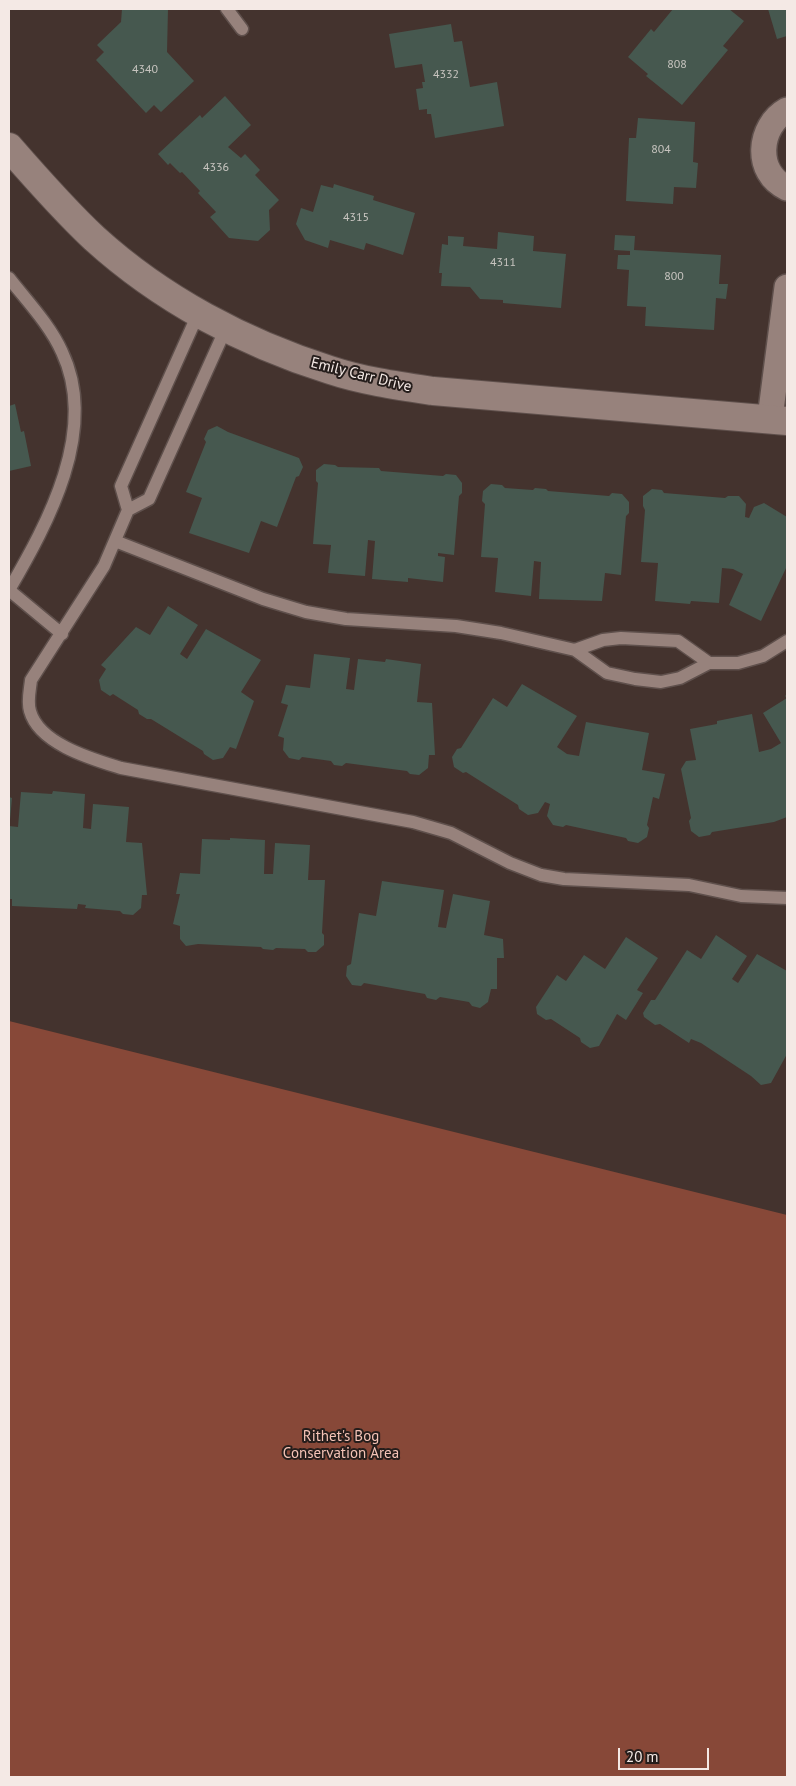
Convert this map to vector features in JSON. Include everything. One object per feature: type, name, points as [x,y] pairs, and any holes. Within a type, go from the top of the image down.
[{"type":"street","points":[[787,110],[778,115],[766,131],[763,151],[768,170],[781,185],[787,188]]},
{"type":"street","name":"Emily Carr Drive","points":[[9,147],[94,238],[141,276],[198,314],[289,356],[331,371],[382,383],[433,391],[778,420]]},
{"type":"street","points":[[778,420],[787,287]]},
{"type":"lane","points":[[228,9],[242,29]]},
{"type":"lane","points":[[9,278],[47,327],[62,351],[70,373],[74,401],[70,452],[54,506],[9,590],[62,634]]},
{"type":"lane","points":[[198,314],[121,486],[128,510],[115,541],[90,591],[32,680],[28,698],[30,711],[36,724],[51,738],[80,754],[121,768],[413,822],[451,833],[510,863],[541,875],[564,879],[688,884],[741,896],[787,898]]},
{"type":"lane","points":[[128,510],[149,499],[226,328]]},
{"type":"lane","points":[[115,541],[263,599],[306,612],[346,619],[456,626],[575,650],[606,673],[661,682],[680,678],[709,662]]},
{"type":"lane","points":[[575,650],[603,640],[621,638],[678,642],[709,662],[738,663],[763,656],[787,641]]},
{"type":"green space","name":"Rithet's Bog Conservation Area","points":[[9,1021],[787,1215],[787,1777],[9,1777]]},
{"type":"building","points":[[122,9],[168,9],[167,52],[194,81],[161,112],[154,105],[146,113],[96,60],[104,52],[97,45],[121,22]]},
{"type":"building","points":[[673,9],[729,9],[744,21],[723,46],[728,50],[682,105],[646,76],[648,74],[628,57],[651,29],[654,32]]},
{"type":"building","points":[[768,9],[787,9],[787,36],[777,39]]},
{"type":"building","points":[[451,24],[454,42],[462,41],[470,87],[497,82],[504,126],[435,138],[431,114],[427,114],[427,109],[419,110],[416,89],[423,88],[422,82],[425,82],[422,64],[395,68],[389,34]]},
{"type":"building","points":[[225,96],[251,125],[228,147],[241,158],[245,154],[260,170],[255,175],[279,200],[269,210],[270,230],[258,241],[229,238],[210,217],[216,212],[198,193],[200,191],[182,172],[180,173],[170,163],[168,165],[158,154],[200,115],[202,118]]},
{"type":"building","points":[[638,118],[695,122],[693,162],[698,163],[696,188],[674,187],[673,204],[626,201],[629,138],[636,138]]},
{"type":"building","points":[[334,184],[374,196],[373,200],[415,213],[403,255],[366,243],[364,250],[330,240],[328,248],[305,240],[296,224],[301,208],[313,212],[321,185],[333,188]]},
{"type":"building","points":[[498,232],[534,236],[533,251],[566,254],[561,308],[503,303],[503,300],[480,299],[470,287],[441,286],[442,273],[439,273],[442,244],[448,245],[448,236],[464,237],[463,246],[497,249]]},
{"type":"building","points":[[615,235],[635,236],[634,250],[721,255],[719,284],[728,284],[726,299],[716,298],[714,330],[645,326],[646,307],[627,306],[629,270],[617,269],[618,255],[630,255],[630,251],[614,250]]},
{"type":"building","points":[[15,404],[21,432],[24,431],[31,466],[9,471],[9,406]]},
{"type":"building","points":[[217,426],[228,432],[299,458],[303,467],[299,476],[296,477],[277,527],[261,521],[249,553],[189,533],[202,498],[186,492],[206,442],[204,439],[208,430]]},
{"type":"building","points":[[324,464],[338,467],[379,468],[381,471],[443,476],[446,474],[456,475],[462,483],[462,493],[459,496],[454,555],[438,553],[438,556],[445,557],[443,582],[408,578],[408,582],[372,579],[375,541],[368,540],[365,576],[328,573],[331,545],[313,544],[318,483],[316,481],[316,470]]},
{"type":"building","points":[[491,484],[502,485],[505,488],[533,490],[535,488],[548,491],[609,496],[612,493],[622,494],[629,502],[629,513],[626,516],[621,575],[605,573],[602,601],[539,599],[541,562],[534,561],[531,596],[495,592],[498,558],[481,557],[485,504],[482,501],[483,491]]},
{"type":"building","points":[[652,489],[662,490],[664,493],[725,498],[728,496],[739,496],[746,504],[745,517],[749,518],[754,507],[764,503],[787,517],[787,566],[761,621],[729,605],[743,574],[733,569],[722,568],[719,603],[691,601],[690,604],[655,601],[658,563],[641,562],[645,510],[643,496]]},
{"type":"building","points":[[168,606],[198,625],[180,654],[187,659],[206,629],[261,660],[241,692],[254,701],[236,749],[230,747],[223,758],[213,760],[204,754],[203,751],[151,719],[147,719],[139,714],[138,710],[113,694],[110,696],[101,690],[99,680],[106,669],[101,665],[136,627],[150,635]]},
{"type":"building","points":[[314,654],[350,658],[346,689],[354,690],[358,659],[385,662],[386,659],[421,664],[417,702],[432,703],[435,755],[429,755],[428,768],[419,775],[410,774],[407,771],[346,763],[342,766],[334,765],[331,761],[302,757],[299,760],[289,758],[283,750],[284,738],[278,736],[288,705],[281,703],[286,685],[310,688]]},
{"type":"building","points":[[522,684],[577,716],[557,747],[567,754],[579,756],[586,722],[649,733],[642,770],[665,774],[659,799],[653,797],[647,825],[649,828],[647,837],[638,843],[628,841],[626,838],[566,825],[563,827],[553,825],[547,816],[550,804],[545,802],[538,813],[528,815],[519,809],[518,805],[466,772],[463,773],[454,767],[452,757],[457,749],[461,748],[493,698],[507,707]]},
{"type":"building","points":[[787,698],[787,817],[774,822],[712,832],[710,835],[699,837],[691,831],[689,821],[691,818],[681,769],[686,761],[696,760],[690,729],[752,714],[759,752],[771,749],[781,743],[763,713]]},
{"type":"building","points":[[53,791],[85,794],[83,828],[91,829],[93,804],[129,807],[126,842],[142,843],[147,895],[142,895],[141,908],[133,915],[123,914],[120,911],[85,908],[86,905],[78,904],[77,909],[12,906],[12,899],[9,899],[9,826],[18,827],[21,792],[52,794]]},
{"type":"building","points":[[9,797],[12,798],[10,820],[9,820]]},
{"type":"building","points":[[230,838],[265,840],[264,874],[273,874],[275,843],[310,845],[308,880],[325,880],[322,933],[324,935],[324,945],[316,952],[308,952],[305,949],[276,948],[273,950],[261,947],[198,944],[186,946],[180,939],[180,926],[173,924],[180,894],[176,894],[180,873],[200,874],[202,839],[230,840]]},
{"type":"building","points":[[382,881],[444,890],[438,927],[446,928],[453,894],[490,901],[484,935],[503,939],[504,958],[497,958],[497,989],[491,989],[488,1002],[480,1008],[472,1006],[469,1002],[440,997],[436,1000],[427,998],[425,994],[364,983],[361,986],[352,985],[346,976],[347,966],[351,964],[359,913],[376,916]]},
{"type":"building","points":[[716,935],[747,956],[732,979],[738,983],[757,954],[787,971],[787,1054],[771,1083],[761,1085],[751,1076],[701,1043],[691,1039],[689,1043],[660,1024],[655,1025],[644,1017],[643,1013],[651,1000],[655,1000],[687,950],[701,959]]},
{"type":"building","points":[[626,937],[658,958],[637,990],[643,993],[626,1020],[617,1014],[599,1046],[590,1048],[581,1042],[580,1038],[551,1019],[546,1020],[537,1014],[536,1007],[557,975],[566,981],[584,955],[605,969]]}]
